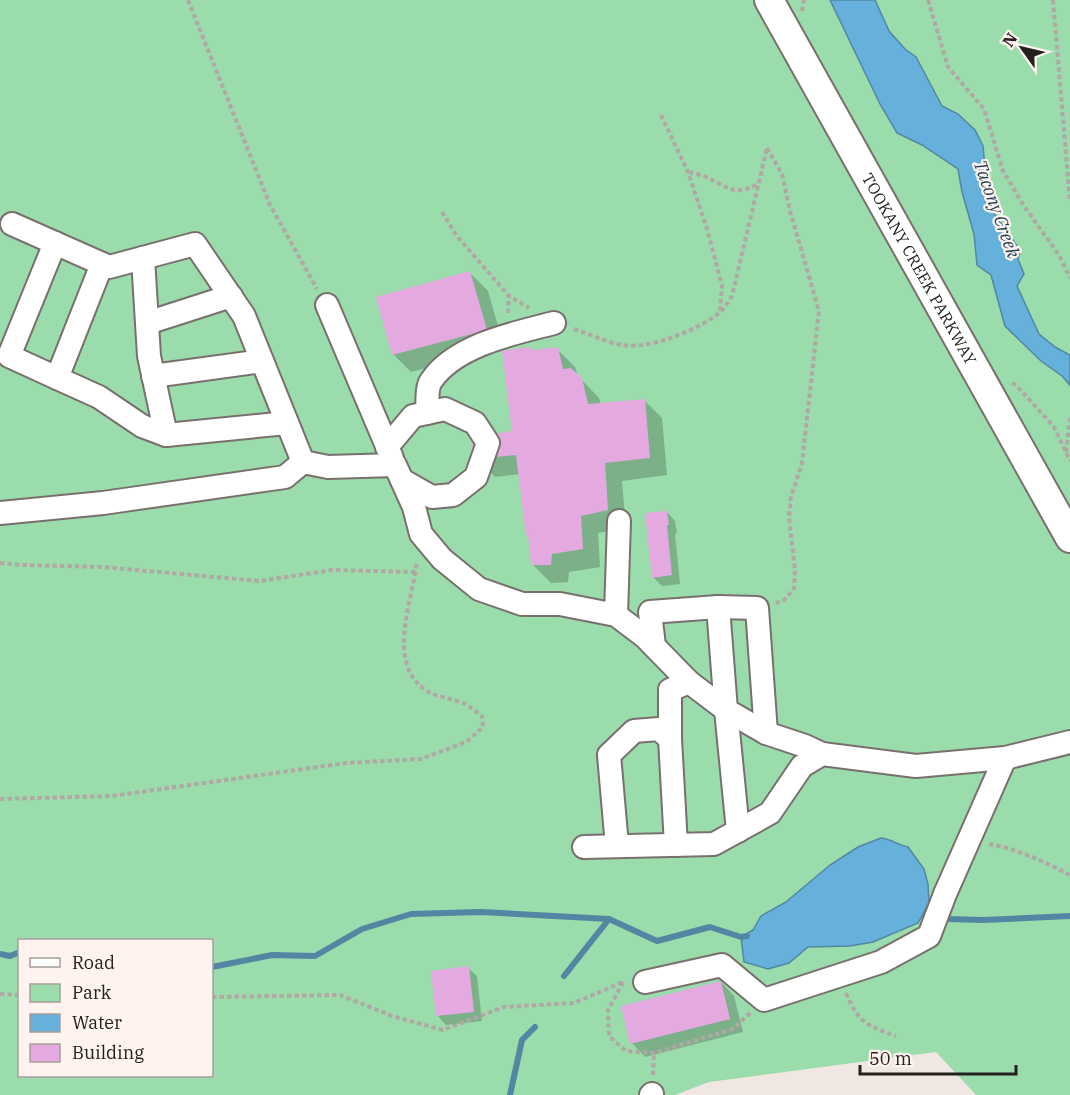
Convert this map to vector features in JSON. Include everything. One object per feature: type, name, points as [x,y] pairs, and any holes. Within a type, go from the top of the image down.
[{"type":"main road","name":"TOOKANY CREEK PARKWAY","points":[[769,0],[1070,538]]},
{"type":"lane","points":[[12,224],[109,267],[195,244],[244,316],[303,462]]},
{"type":"lane","points":[[55,243],[9,356],[99,397],[142,426],[166,435],[287,423]]},
{"type":"lane","points":[[143,258],[149,356],[166,435]]},
{"type":"lane","points":[[57,378],[102,264]]},
{"type":"lane","points":[[147,323],[231,296]]},
{"type":"lane","points":[[327,305],[414,507],[421,534],[442,559],[479,589],[522,604],[560,604],[616,615],[654,646],[689,682],[726,710],[766,733],[806,746],[822,754],[916,766],[1005,758],[1070,742]]},
{"type":"lane","points":[[427,413],[430,382],[452,360],[492,340],[554,323]]},
{"type":"lane","points":[[153,376],[262,361]]},
{"type":"lane","points":[[303,462],[328,467],[395,464],[432,497],[453,495],[476,477],[488,443],[475,423],[445,409],[413,416],[395,464]]},
{"type":"lane","points":[[0,513],[103,503],[285,477],[303,462]]},
{"type":"lane","points":[[616,615],[619,520]]},
{"type":"lane","points":[[718,607],[738,831]]},
{"type":"lane","points":[[654,646],[650,612],[718,607],[757,608],[766,733]]},
{"type":"lane","points":[[676,845],[670,739],[670,690],[689,682]]},
{"type":"lane","points":[[617,846],[609,755],[634,731],[658,729],[670,739]]},
{"type":"lane","points":[[584,846],[714,844],[770,813],[802,766],[822,754]]},
{"type":"lane","points":[[645,982],[722,966],[764,1000],[881,962],[929,936],[1005,758]]},
{"type":"path","points":[[188,0],[270,204],[305,270],[327,305]]},
{"type":"path","points":[[928,0],[948,68],[984,109],[1003,171],[1024,206],[1059,255],[1070,278]]},
{"type":"path","points":[[1053,0],[1070,202]]},
{"type":"path","points":[[661,115],[688,172],[708,232],[722,286],[720,313]]},
{"type":"path","points":[[442,212],[456,235],[509,296],[554,323],[625,346],[663,341],[695,328],[720,313],[732,296],[767,148],[782,174],[790,211],[819,311],[802,463],[790,497],[789,517],[795,570],[794,589],[783,601],[757,608]]},
{"type":"path","points":[[688,172],[706,177],[736,191],[746,191],[757,184]]},
{"type":"path","points":[[1008,381],[1017,386],[1054,427],[1070,461]]},
{"type":"path","points":[[1066,452],[1070,418]]},
{"type":"path","points":[[0,799],[112,796],[346,763],[421,759],[466,742],[483,727],[482,716],[465,704],[424,690],[410,674],[404,654],[404,626],[416,572],[421,534]]},
{"type":"path","points":[[0,563],[104,567],[260,581],[332,570],[416,572]]},
{"type":"path","points":[[968,841],[1000,846],[1044,861],[1070,875]]},
{"type":"path","points":[[838,976],[853,1009],[866,1024],[896,1036]]},
{"type":"path","points":[[623,982],[608,1010],[609,1036],[626,1052],[654,1053],[733,1029],[764,1000]]},
{"type":"path","points":[[213,997],[340,995],[392,1016],[443,1030],[504,1007],[574,1003],[623,982],[645,982]]},
{"type":"path","points":[[0,994],[18,995]]},
{"type":"green space","points":[[0,0],[1070,0],[1070,1095],[976,1095],[936,1052],[709,1082],[675,1095],[0,1095]]},
{"type":"water","points":[[830,0],[875,0],[889,31],[905,49],[916,57],[942,106],[958,114],[975,130],[983,146],[985,201],[1020,250],[1018,259],[1024,274],[1017,286],[1039,334],[1070,355],[1070,385],[1005,326],[991,275],[977,265],[974,234],[958,169],[922,145],[897,133],[880,104]]},
{"type":"water","points":[[881,838],[908,847],[924,869],[929,903],[918,923],[873,942],[850,946],[808,947],[789,963],[768,969],[744,962],[741,937],[753,930],[761,916],[786,902],[830,865],[858,847]]},
{"type":"building","points":[[470,271],[487,330],[392,355],[376,297]]},
{"type":"building","points":[[528,347],[533,350],[558,347],[563,369],[571,368],[582,378],[588,404],[645,399],[650,458],[605,463],[608,510],[581,516],[583,549],[552,554],[551,565],[531,565],[516,455],[475,459],[472,448],[472,438],[512,431],[502,351]]},
{"type":"building","points":[[667,511],[672,575],[652,578],[645,513]]},
{"type":"building","points":[[469,966],[474,1012],[436,1016],[431,971]]},
{"type":"building","points":[[721,981],[730,1019],[630,1044],[621,1006]]},
{"type":"waterway","points":[[213,967],[272,955],[315,956],[362,929],[411,914],[481,912],[609,919]]},
{"type":"waterway","points":[[946,919],[983,920],[1070,916]]},
{"type":"waterway","points":[[564,976],[609,919],[657,941],[710,927],[741,937],[747,936]]},
{"type":"waterway","points":[[0,954],[10,956],[18,953]]},
{"type":"waterway","points":[[510,1095],[522,1040],[535,1027]]},
{"type":"water label","name":"Tacony Creek","points":[[997,209]]}]
